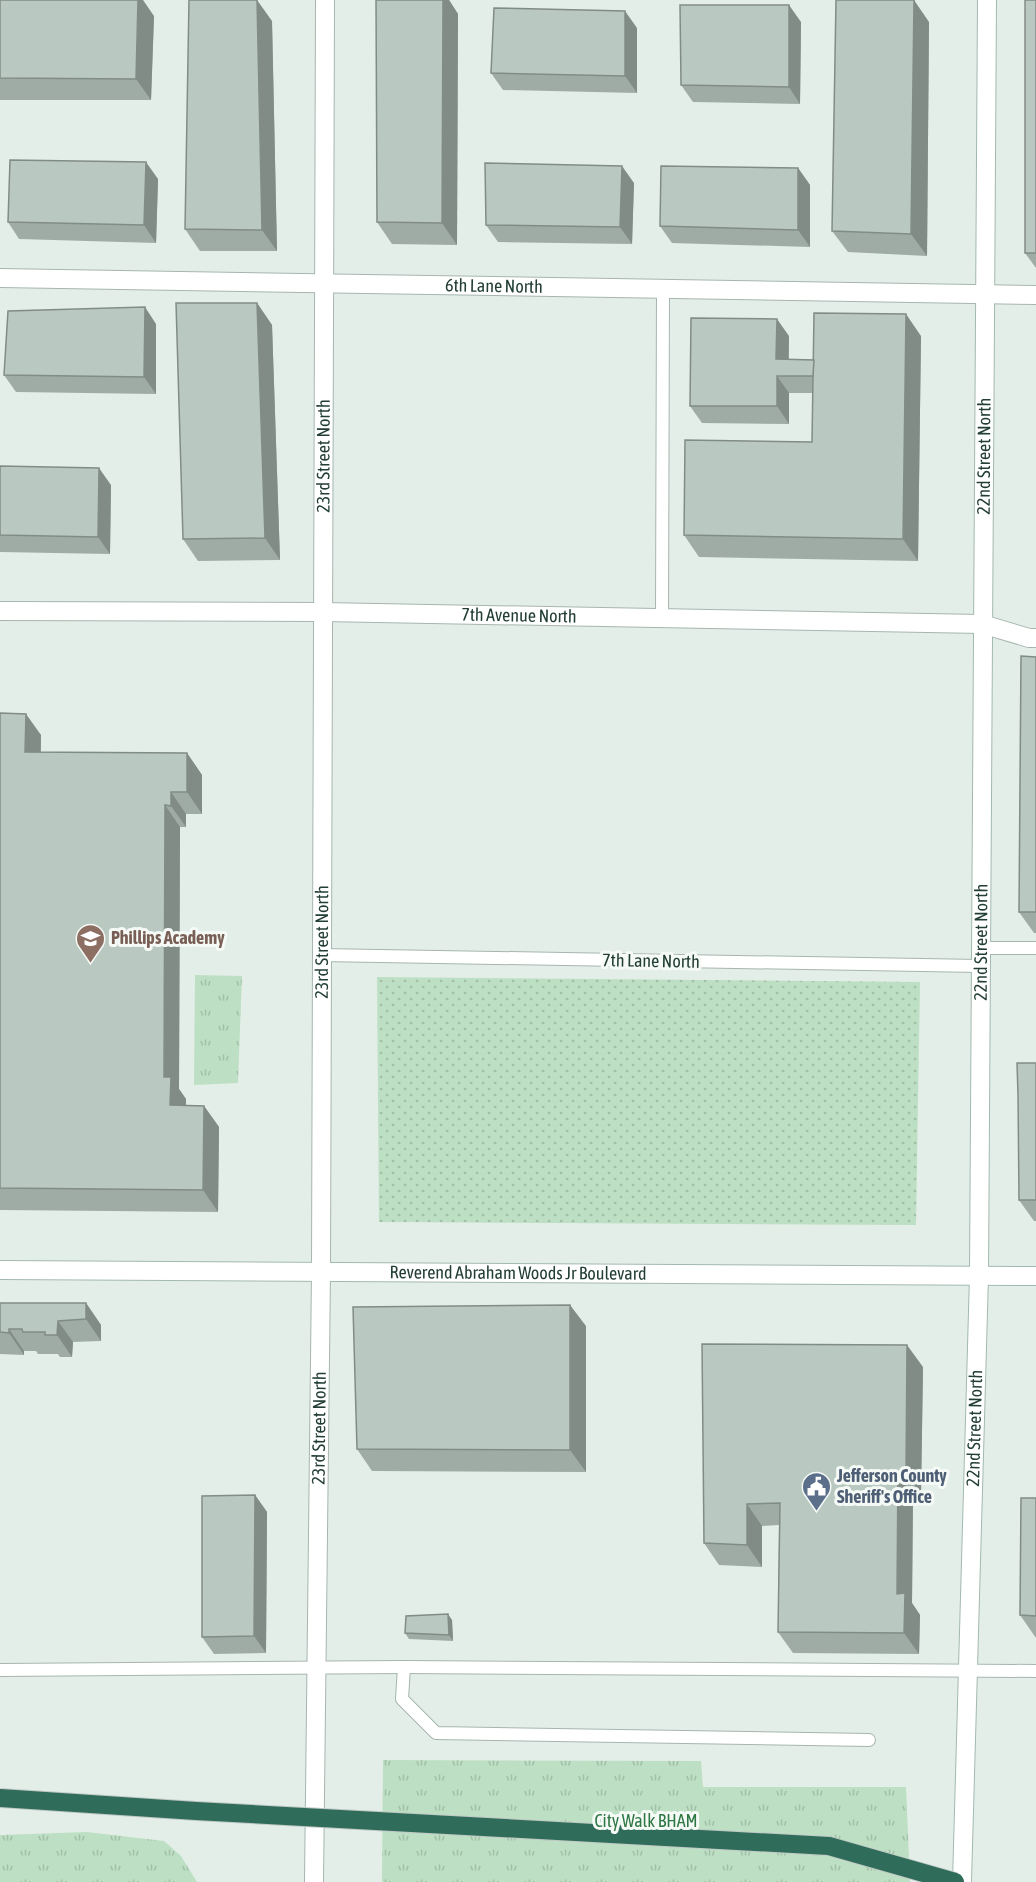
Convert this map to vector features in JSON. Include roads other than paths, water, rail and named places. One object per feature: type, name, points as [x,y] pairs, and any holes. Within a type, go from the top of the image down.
[{"type":"highway","points":[[0,1798],[829,1846],[955,1882]]},
{"type":"street","name":"23rd Street North","points":[[314,1882],[321,1272],[325,0]]},
{"type":"street","name":"22nd Street North","points":[[962,1882],[979,1276],[987,0]]},
{"type":"street","name":"6th Lane North","points":[[0,278],[1036,295]]},
{"type":"street","name":"7th Avenue North","points":[[0,611],[323,612],[982,624],[1036,638]]},
{"type":"street","name":"Reverend Abraham Woods Jr Boulevard","points":[[0,1269],[1036,1276]]},
{"type":"lane","points":[[662,618],[663,289]]},
{"type":"lane","name":"7th Lane North","points":[[321,955],[981,957],[1036,948]]},
{"type":"lane","points":[[0,1670],[318,1666],[1036,1671]]},
{"type":"lane","points":[[404,1667],[402,1699],[436,1733],[869,1740]]},
{"type":"place","name":"Phillips Academy","points":[[90,964]]},
{"type":"place","name":"Jefferson County Sheriff's Office","points":[[816,1512]]},
{"type":"park label","name":"City Walk BHAM","points":[[646,1821]]}]
